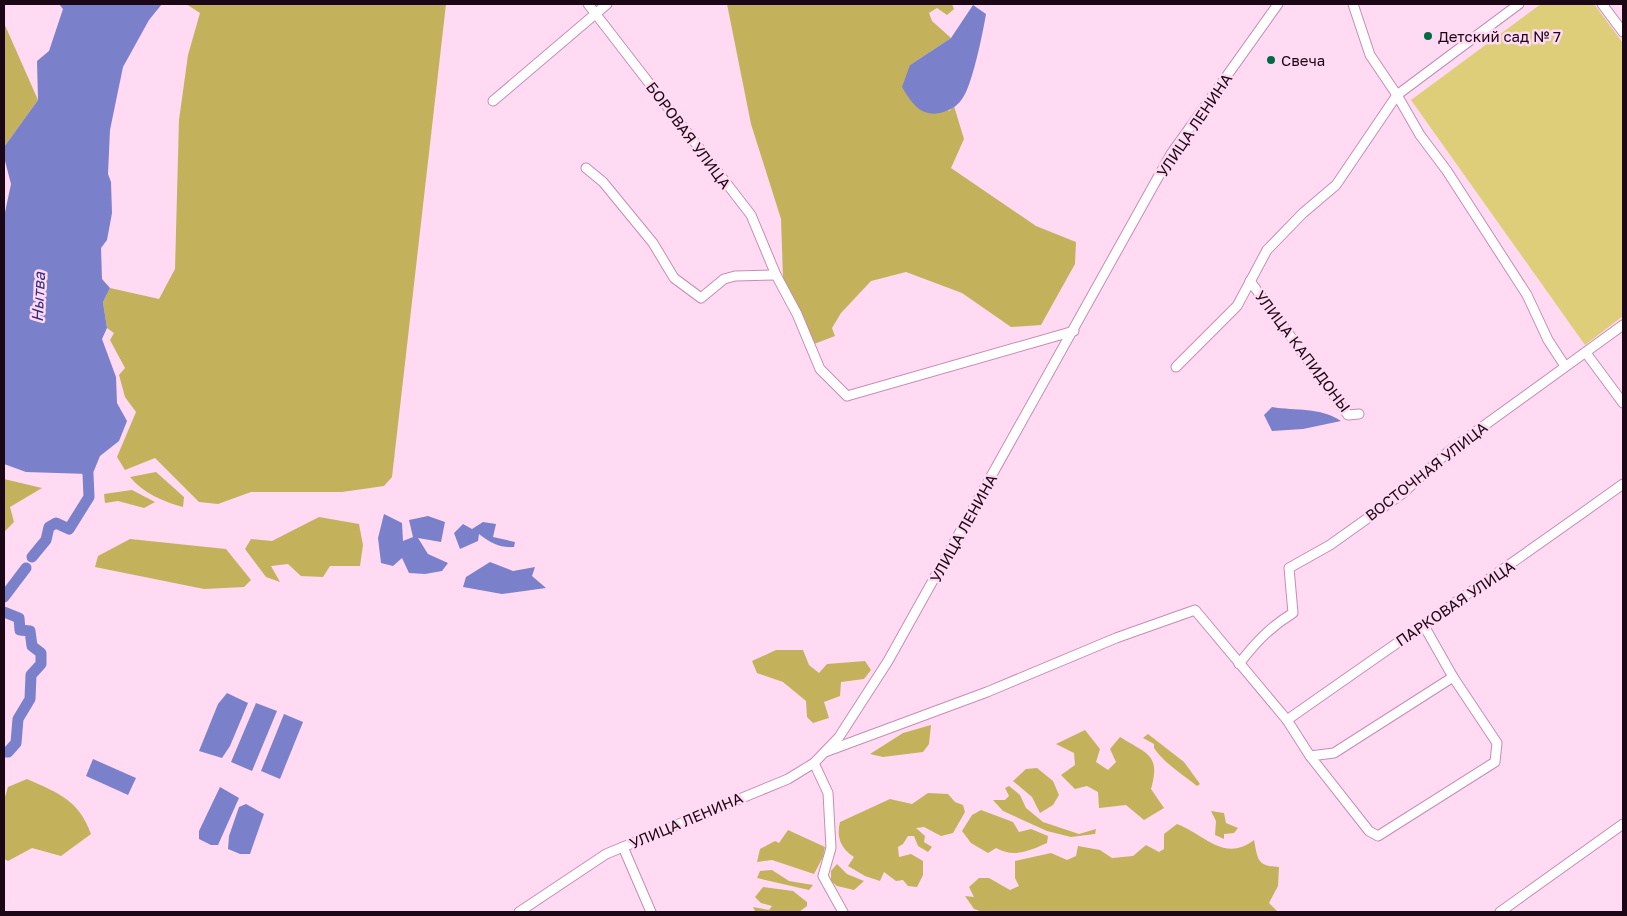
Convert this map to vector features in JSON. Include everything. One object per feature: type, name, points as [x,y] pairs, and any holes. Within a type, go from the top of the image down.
[{"type":"street","name":"БОРОВАЯ УЛИЦА","points":[[588,4],[751,215],[820,369],[847,396],[1074,330]]},
{"type":"street","points":[[493,101],[607,4]]},
{"type":"street","name":"УЛИЦА ЛЕНИНА","points":[[519,912],[606,854],[788,779],[814,763],[839,737],[888,661],[1171,154],[1278,4]]},
{"type":"street","points":[[1353,4],[1370,55],[1397,95],[1420,135],[1447,171],[1527,295],[1548,340],[1565,366]]},
{"type":"street","points":[[1176,367],[1237,306],[1267,250],[1303,213],[1336,185],[1397,95],[1519,4]]},
{"type":"street","points":[[1602,4],[1623,32]]},
{"type":"street","points":[[586,168],[602,182],[653,243],[674,278],[701,298],[724,279],[735,276],[776,274]]},
{"type":"street","name":"УЛИЦА КАПИДОНЫ","points":[[1250,281],[1348,415],[1359,414]]},
{"type":"street","name":"ВОСТОЧНАЯ УЛИЦА","points":[[1239,664],[1254,643],[1273,625],[1293,614],[1289,568],[1330,545],[1403,493],[1449,451],[1623,325]]},
{"type":"street","points":[[1586,353],[1623,403]]},
{"type":"street","name":"ПАРКОВАЯ УЛИЦА","points":[[1287,720],[1423,624],[1503,571],[1623,484]]},
{"type":"street","points":[[823,753],[987,692],[1116,638],[1195,610],[1287,720],[1310,756],[1369,831],[1378,836],[1495,762],[1497,743],[1453,677],[1423,624]]},
{"type":"street","points":[[1310,756],[1334,753],[1453,677]]},
{"type":"street","points":[[814,763],[828,793],[831,848],[823,876],[843,912]]},
{"type":"street","points":[[1500,912],[1623,824]]},
{"type":"street","points":[[623,847],[651,912]]},
{"type":"shaded area","points":[[186,4],[446,4],[392,477],[384,486],[342,492],[251,492],[218,504],[199,502],[155,458],[125,470],[117,457],[136,412],[125,397],[119,375],[125,368],[110,340],[114,333],[107,328],[103,302],[110,288],[159,299],[175,269],[179,120],[188,55],[200,13]]},
{"type":"shaded area","points":[[727,4],[952,4],[954,9],[947,15],[937,8],[929,13],[932,21],[951,38],[910,65],[949,111],[954,106],[964,139],[951,168],[1036,226],[1076,242],[1075,264],[1041,325],[1011,327],[962,293],[906,272],[871,281],[841,313],[832,328],[835,336],[814,344],[783,278],[781,219],[751,124]]},
{"type":"shaded area","points":[[1541,4],[1594,4],[1623,43],[1623,316],[1585,345],[1411,100]]},
{"type":"shaded area","points":[[4,23],[38,100],[4,147]]},
{"type":"shaded area","points":[[156,472],[184,497],[183,507],[154,496],[141,488],[130,477]]},
{"type":"shaded area","points":[[4,479],[42,488],[10,507],[14,522],[4,532]]},
{"type":"shaded area","points":[[132,490],[155,502],[144,508],[118,501],[105,503],[104,494]]},
{"type":"shaded area","points":[[319,517],[359,524],[363,545],[360,566],[330,566],[323,577],[301,576],[288,564],[271,566],[280,582],[266,577],[245,549],[251,539],[272,541]]},
{"type":"shaded area","points":[[130,539],[226,549],[251,580],[244,587],[204,589],[95,567],[98,556]]},
{"type":"shaded area","points":[[776,650],[803,650],[809,665],[819,673],[827,664],[865,661],[871,670],[864,679],[841,682],[840,696],[824,702],[829,718],[813,723],[807,717],[806,701],[783,682],[757,673],[752,661]]},
{"type":"shaded area","points":[[931,725],[929,744],[923,752],[883,757],[870,754],[903,733]]},
{"type":"shaded area","points":[[1085,730],[1100,749],[1096,762],[1108,770],[1116,762],[1110,749],[1120,737],[1149,756],[1153,762],[1154,769],[1151,789],[1164,808],[1144,820],[1126,805],[1099,808],[1098,792],[1087,786],[1075,789],[1061,775],[1075,765],[1074,753],[1056,744]]},
{"type":"shaded area","points":[[1148,734],[1184,762],[1200,784],[1197,786],[1163,759],[1154,748],[1154,744],[1143,738]]},
{"type":"shaded area","points":[[1037,768],[1053,781],[1059,795],[1053,805],[1040,813],[1032,797],[1013,781],[1026,769]]},
{"type":"shaded area","points":[[27,779],[58,794],[74,805],[86,822],[91,834],[61,856],[32,848],[8,861],[4,859],[4,800],[8,787]]},
{"type":"shaded area","points":[[1009,786],[1020,795],[1026,808],[1043,822],[1079,834],[1096,829],[1095,834],[1071,837],[1047,831],[1003,811],[993,800],[1005,800],[1009,796],[1005,788]]},
{"type":"shaded area","points":[[928,793],[948,794],[955,802],[963,805],[965,812],[953,833],[941,836],[924,827],[916,828],[925,836],[924,842],[932,847],[928,852],[918,846],[914,836],[908,836],[903,844],[898,847],[899,857],[911,854],[923,861],[923,875],[917,887],[908,886],[903,880],[896,881],[884,872],[880,881],[865,876],[848,866],[854,857],[846,850],[839,838],[840,822],[890,799],[912,804]]},
{"type":"shaded area","points":[[981,810],[1013,822],[1019,832],[1031,829],[1048,836],[1047,843],[1022,852],[1009,853],[996,848],[988,853],[971,843],[962,831],[972,815]]},
{"type":"shaded area","points":[[1211,811],[1224,813],[1226,823],[1238,828],[1234,833],[1224,834],[1224,839],[1215,835],[1216,821]]},
{"type":"shaded area","points":[[1177,824],[1224,848],[1233,849],[1254,840],[1256,853],[1260,861],[1266,865],[1279,867],[1278,886],[1269,903],[1278,912],[983,912],[974,909],[965,896],[974,897],[969,887],[979,878],[989,878],[1010,890],[1019,886],[1015,878],[1015,861],[1051,853],[1067,860],[1076,856],[1078,846],[1100,850],[1112,858],[1133,856],[1146,845],[1159,852],[1164,849],[1164,834]]},
{"type":"shaded area","points":[[788,830],[825,847],[823,857],[814,874],[772,860],[757,862],[760,849],[775,841],[779,843]]},
{"type":"shaded area","points":[[837,864],[847,874],[864,881],[854,890],[837,886],[831,881],[831,871]]},
{"type":"shaded area","points":[[772,870],[789,881],[813,885],[809,890],[757,878],[760,871]]},
{"type":"shaded area","points":[[763,887],[793,891],[807,902],[807,906],[799,912],[755,911],[753,907],[769,910],[772,906],[761,903],[755,897]]},
{"type":"water","points":[[59,4],[162,4],[149,20],[123,67],[110,130],[108,174],[111,182],[112,213],[107,240],[101,248],[102,279],[110,288],[103,302],[107,328],[102,339],[116,377],[117,403],[127,421],[119,441],[100,456],[93,473],[88,474],[26,472],[4,464],[4,217],[11,184],[4,157],[4,147],[38,100],[37,61],[49,51],[63,9]]},
{"type":"water","points":[[973,5],[986,14],[977,59],[966,93],[958,104],[952,108],[940,113],[927,113],[913,103],[902,87],[910,65],[951,38]]},
{"type":"water","points":[[1272,407],[1316,411],[1341,421],[1303,429],[1272,431],[1264,415]]},
{"type":"water","points":[[384,514],[402,523],[403,541],[413,537],[409,520],[428,516],[445,522],[441,542],[418,538],[428,554],[448,563],[442,571],[425,574],[409,573],[402,558],[393,566],[381,563],[378,538]]},
{"type":"water","points":[[483,522],[496,524],[493,537],[515,542],[514,547],[504,547],[495,544],[479,534],[478,541],[460,549],[454,533],[463,524],[472,529]]},
{"type":"water","points":[[490,562],[513,571],[535,567],[532,576],[546,588],[502,594],[463,587],[466,577]]},
{"type":"water","points":[[227,693],[248,703],[230,746],[222,758],[199,751],[218,704]]},
{"type":"water","points":[[256,703],[277,711],[252,771],[231,762]]},
{"type":"water","points":[[284,714],[303,722],[280,779],[261,771]]},
{"type":"water","points":[[93,759],[136,778],[128,795],[86,776]]},
{"type":"water","points":[[220,787],[239,798],[218,845],[211,845],[199,839],[199,831]]},
{"type":"water","points":[[246,804],[264,814],[250,854],[240,854],[228,849],[229,836],[239,807]]},
{"type":"waterway","name":"Нытва","points":[[32,557],[46,540],[49,527],[56,523],[69,529],[89,497],[88,474],[84,460]]},
{"type":"waterway","name":"Нытва","points":[[4,597],[26,568]]},
{"type":"waterway","name":"Нытва","points":[[4,612],[19,618],[20,630],[30,631],[32,646],[41,653],[41,664],[31,675],[30,699],[18,719],[16,743],[8,752],[4,752]]},
{"type":"place","name":"Детский сад № 7","points":[[1428,36]]},
{"type":"place","name":"Свеча","points":[[1271,60]]}]
